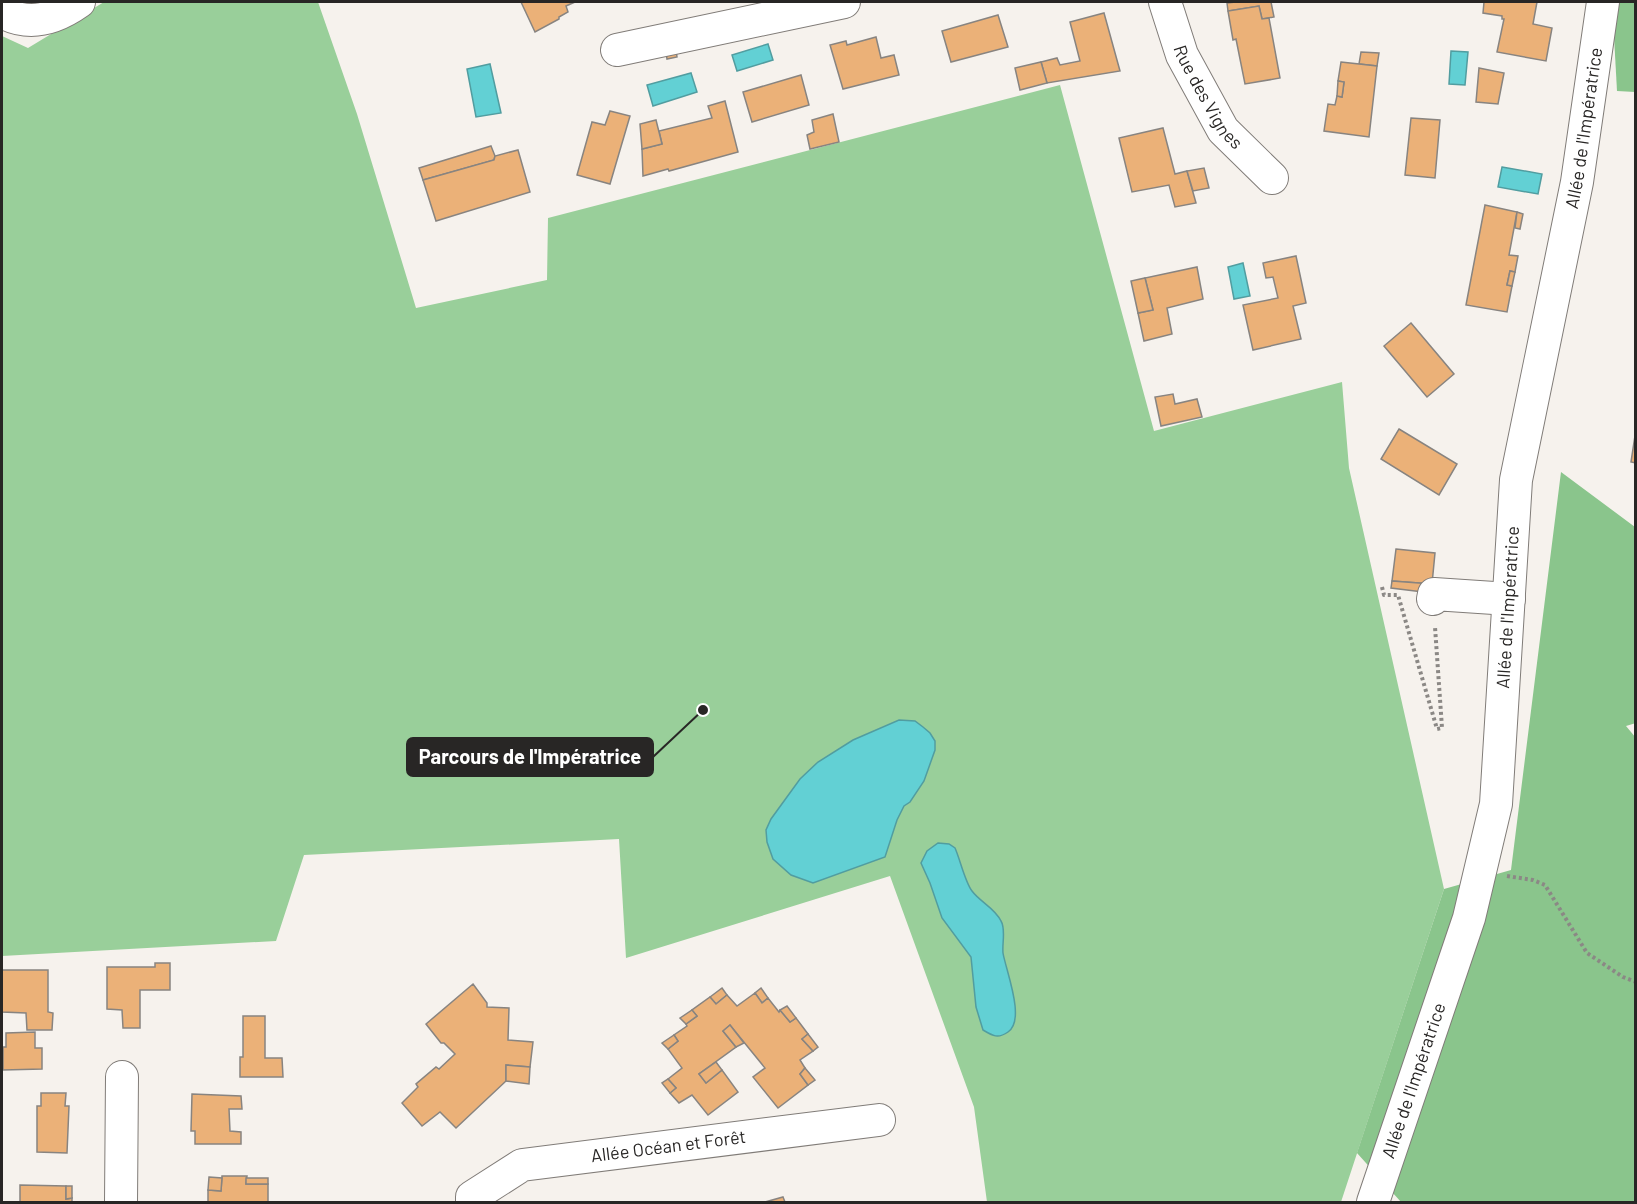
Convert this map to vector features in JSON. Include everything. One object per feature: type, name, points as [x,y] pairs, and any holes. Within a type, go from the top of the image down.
[{"type":"street","points":[[2,12],[14,18],[41,20],[79,2]]},
{"type":"street","points":[[617,50],[844,2]]},
{"type":"street","name":"Rue des Vignes","points":[[1165,2],[1182,55],[1223,130],[1272,178]]},
{"type":"street","name":"Allée de l'Impératrice","points":[[1373,1203],[1469,918],[1496,804],[1516,480],[1577,182],[1603,2]]},
{"type":"street","points":[[1433,600],[1434,594],[1509,599]]},
{"type":"street","points":[[121,1203],[122,1077]]},
{"type":"street","name":"Allée Océan et Forêt","points":[[472,1203],[472,1197],[522,1165],[879,1120]]},
{"type":"path","points":[[1382,587],[1384,595],[1398,595],[1437,729],[1442,728],[1433,600]]},
{"type":"path","points":[[1480,872],[1533,880],[1545,885],[1587,953],[1623,977],[1635,982]]},
{"type":"green space","points":[[104,2],[318,2],[357,114],[416,308],[547,280],[548,218],[1060,85],[1154,431],[1342,382],[1349,468],[1444,889],[1341,1202],[987,1202],[974,1107],[890,876],[626,958],[619,839],[304,855],[276,941],[2,956],[2,36],[28,48]]},
{"type":"green space","points":[[1616,2],[1635,2],[1635,92],[1617,91],[1613,18]]},
{"type":"green space","points":[[1561,472],[1635,527],[1636,723],[1626,726],[1636,738],[1635,1202],[1401,1202],[1357,1153],[1444,889],[1511,870]]},
{"type":"water","points":[[768,44],[773,60],[737,71],[732,55]]},
{"type":"water","points":[[1451,51],[1468,52],[1465,85],[1449,84]]},
{"type":"water","points":[[490,64],[501,113],[476,117],[467,69]]},
{"type":"water","points":[[691,73],[697,92],[653,106],[647,85]]},
{"type":"water","points":[[1502,167],[1542,174],[1538,194],[1498,187]]},
{"type":"water","points":[[1243,263],[1250,296],[1234,299],[1228,267]]},
{"type":"water","points":[[899,720],[915,721],[923,727],[935,741],[935,750],[924,781],[910,802],[904,806],[897,820],[885,857],[813,883],[791,875],[773,859],[767,842],[766,830],[771,819],[800,779],[818,762],[853,740]]},
{"type":"water","points":[[938,843],[949,844],[955,848],[969,887],[995,912],[1002,924],[1003,953],[1013,995],[1015,1017],[1013,1026],[1008,1032],[998,1036],[983,1030],[976,1007],[971,957],[942,918],[921,863],[927,851]]},
{"type":"building","points":[[521,2],[575,2],[566,6],[568,12],[559,19],[535,32]]},
{"type":"building","points":[[1271,2],[1274,17],[1262,19],[1259,6],[1228,11],[1227,3]]},
{"type":"building","points":[[1484,2],[1537,2],[1533,24],[1552,28],[1546,61],[1497,52],[1504,19],[1502,16],[1483,13]]},
{"type":"building","points":[[1259,6],[1262,19],[1269,18],[1280,78],[1245,84],[1228,11]]},
{"type":"building","points":[[1104,13],[1120,71],[1047,83],[1041,62],[1057,58],[1060,65],[1080,61],[1070,22]]},
{"type":"building","points":[[998,15],[1008,47],[951,62],[942,31]]},
{"type":"building","points":[[876,37],[881,58],[894,55],[899,75],[843,89],[830,45],[846,41],[847,45]]},
{"type":"building","points":[[676,50],[677,57],[667,59],[666,52]]},
{"type":"building","points":[[1361,52],[1379,53],[1377,66],[1359,64]]},
{"type":"building","points":[[1041,62],[1047,83],[1020,90],[1015,68]]},
{"type":"building","points":[[1341,62],[1377,66],[1369,137],[1324,131],[1328,104],[1335,105],[1337,96],[1342,97],[1344,82],[1338,81]]},
{"type":"building","points":[[1479,68],[1504,73],[1498,104],[1476,102]]},
{"type":"building","points":[[801,75],[809,105],[752,122],[743,92]]},
{"type":"building","points":[[1338,81],[1344,82],[1342,97],[1337,96]]},
{"type":"building","points":[[725,101],[738,152],[643,176],[642,149],[662,144],[659,131],[712,118],[708,106]]},
{"type":"building","points":[[610,111],[630,116],[610,184],[577,175],[592,122],[605,125]]},
{"type":"building","points":[[833,114],[839,142],[810,149],[807,135],[814,132],[812,120]]},
{"type":"building","points":[[1411,118],[1440,120],[1435,178],[1405,175]]},
{"type":"building","points":[[656,120],[662,144],[642,149],[640,124]]},
{"type":"building","points":[[1163,128],[1175,174],[1187,171],[1196,203],[1175,207],[1169,185],[1132,192],[1119,138]]},
{"type":"building","points":[[491,146],[495,156],[494,160],[423,180],[419,168]]},
{"type":"building","points":[[518,150],[530,192],[436,221],[423,180],[494,160],[495,156]]},
{"type":"building","points":[[1204,168],[1209,188],[1193,191],[1187,171]]},
{"type":"building","points":[[1485,205],[1517,212],[1509,255],[1518,256],[1515,272],[1510,271],[1507,285],[1512,286],[1507,312],[1466,305]]},
{"type":"building","points":[[1517,212],[1523,214],[1520,229],[1515,228]]},
{"type":"building","points":[[1296,256],[1306,303],[1293,306],[1301,339],[1253,350],[1243,305],[1278,298],[1273,277],[1266,278],[1263,263]]},
{"type":"building","points":[[1197,267],[1203,299],[1167,308],[1172,334],[1144,341],[1138,313],[1153,310],[1145,278]]},
{"type":"building","points":[[1510,271],[1515,272],[1512,286],[1507,285]]},
{"type":"building","points":[[1145,278],[1153,310],[1138,313],[1131,281]]},
{"type":"building","points":[[1411,323],[1454,374],[1427,397],[1384,346]]},
{"type":"building","points":[[1173,394],[1175,404],[1197,399],[1202,417],[1161,426],[1155,397]]},
{"type":"building","points":[[1399,429],[1457,464],[1439,495],[1381,459]]},
{"type":"building","points":[[1636,429],[1636,463],[1631,462]]},
{"type":"building","points":[[1396,549],[1435,553],[1432,584],[1392,581]]},
{"type":"building","points":[[1392,581],[1432,584],[1431,593],[1391,588]]},
{"type":"building","points":[[155,963],[170,963],[170,990],[140,990],[140,1028],[123,1028],[122,1010],[107,1009],[107,967],[155,967]]},
{"type":"building","points":[[2,970],[48,970],[48,1012],[53,1013],[52,1030],[27,1030],[26,1013],[2,1012]]},
{"type":"building","points":[[473,984],[487,1003],[487,1007],[509,1008],[508,1040],[533,1042],[530,1067],[506,1065],[506,1081],[456,1128],[440,1112],[422,1126],[402,1103],[418,1087],[416,1084],[436,1067],[439,1069],[455,1054],[444,1043],[441,1043],[426,1024]]},
{"type":"building","points":[[722,988],[727,995],[716,1004],[710,997]]},
{"type":"building","points":[[761,988],[768,998],[762,1003],[755,993]]},
{"type":"building","points":[[755,993],[762,1003],[768,998],[790,1022],[796,1018],[808,1034],[802,1039],[813,1051],[800,1060],[805,1068],[800,1074],[808,1085],[778,1108],[753,1077],[765,1068],[730,1025],[723,1031],[736,1047],[699,1074],[706,1083],[722,1070],[738,1092],[708,1115],[692,1095],[679,1103],[670,1093],[676,1088],[668,1079],[682,1068],[668,1049],[678,1041],[674,1035],[697,1016],[692,1010],[710,997],[716,1004],[727,995],[737,1006]]},
{"type":"building","points":[[787,1006],[796,1018],[790,1022],[780,1010]]},
{"type":"building","points":[[692,1010],[697,1016],[686,1024],[680,1018]]},
{"type":"building","points":[[243,1016],[265,1016],[265,1058],[282,1058],[283,1077],[240,1077],[240,1057],[243,1057]]},
{"type":"building","points":[[730,1025],[744,1043],[736,1047],[723,1031]]},
{"type":"building","points":[[35,1032],[35,1048],[42,1048],[42,1069],[3,1070],[3,1047],[6,1047],[6,1033]]},
{"type":"building","points":[[808,1034],[818,1047],[813,1051],[802,1039]]},
{"type":"building","points":[[674,1035],[678,1041],[668,1049],[662,1043]]},
{"type":"building","points":[[716,1062],[722,1070],[706,1083],[699,1074]]},
{"type":"building","points":[[506,1065],[530,1067],[529,1084],[506,1081]]},
{"type":"building","points":[[805,1068],[815,1080],[808,1085],[800,1074]]},
{"type":"building","points":[[668,1079],[676,1088],[670,1093],[662,1083]]},
{"type":"building","points":[[41,1093],[66,1093],[65,1106],[69,1106],[67,1153],[37,1152],[37,1106],[41,1106]]},
{"type":"building","points":[[192,1094],[241,1096],[242,1109],[229,1109],[230,1131],[241,1132],[241,1144],[195,1144],[195,1131],[191,1131]]},
{"type":"building","points":[[222,1176],[247,1176],[246,1184],[268,1184],[268,1202],[208,1202],[208,1190],[221,1191]]},
{"type":"building","points":[[209,1177],[222,1178],[221,1191],[208,1190]]},
{"type":"building","points":[[246,1178],[268,1178],[268,1184],[246,1184]]},
{"type":"building","points":[[20,1185],[66,1186],[66,1199],[72,1198],[72,1202],[20,1202]]},
{"type":"building","points":[[66,1186],[72,1186],[72,1198],[66,1199]]},
{"type":"building","points":[[783,1197],[785,1202],[765,1202]]},
{"type":"place","name":"Parcours de l'Impératrice","points":[[703,710]]}]
